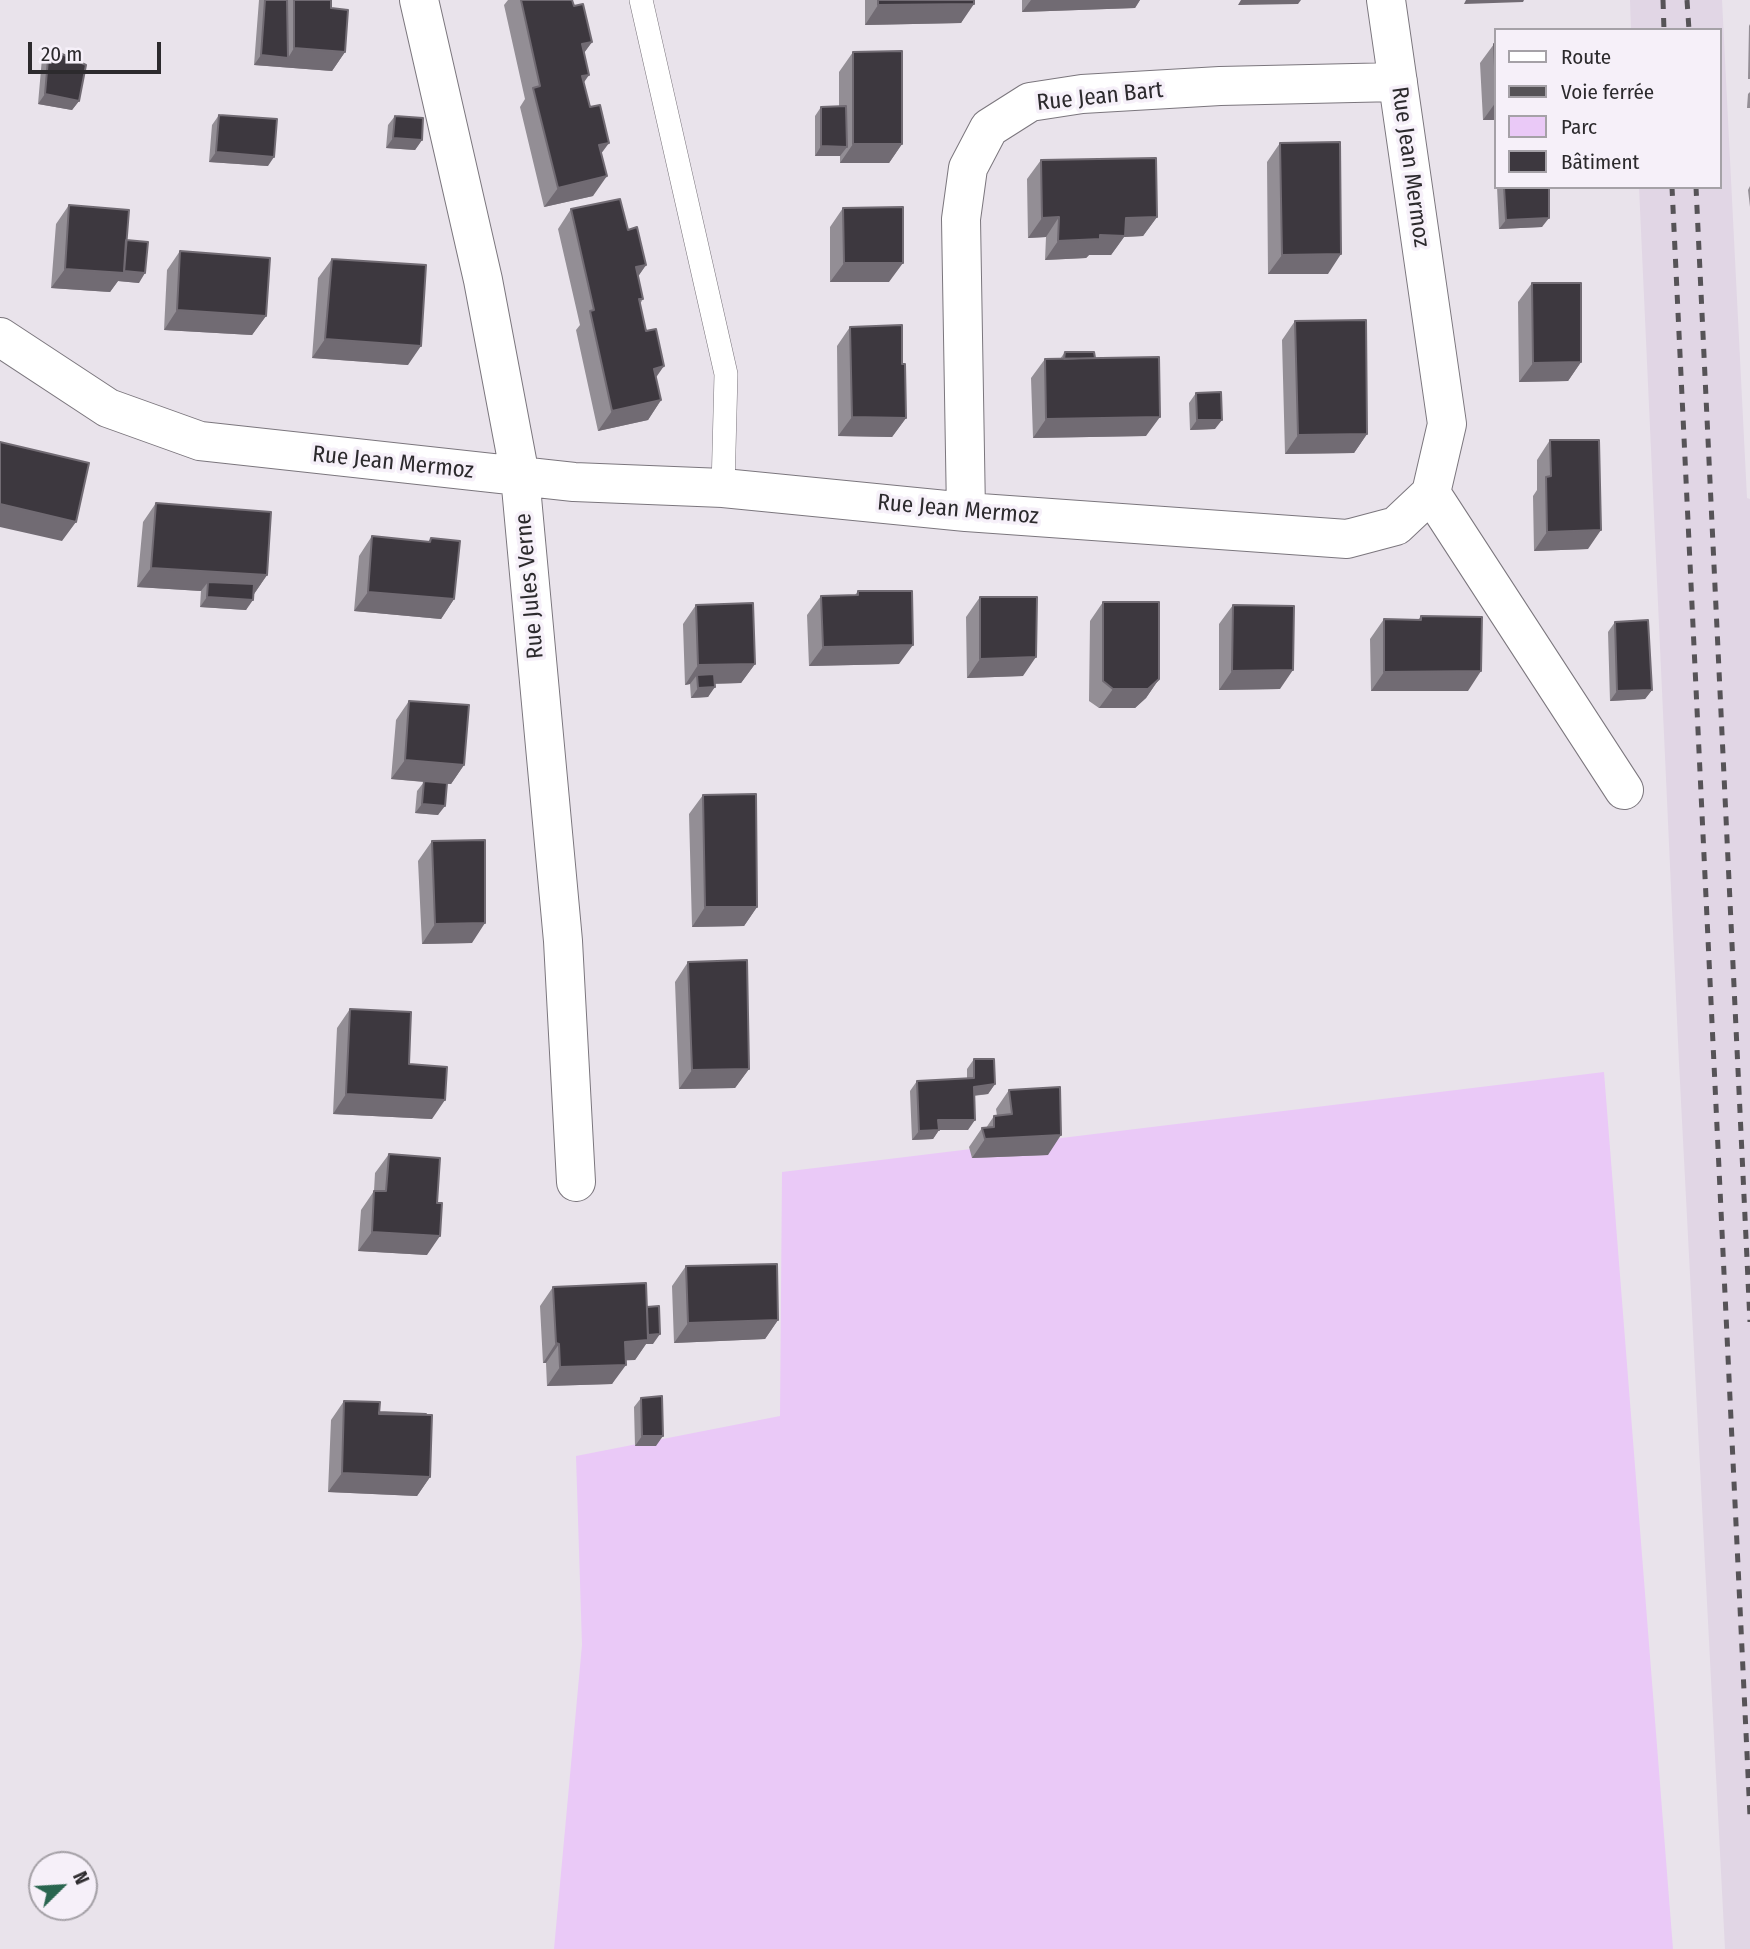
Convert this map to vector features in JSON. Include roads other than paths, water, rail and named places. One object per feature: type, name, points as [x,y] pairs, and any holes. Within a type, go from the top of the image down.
[{"type":"street","name":"Rue Jules Verne","points":[[419,0],[483,280],[520,476],[563,941],[576,1182]]},
{"type":"street","name":"Rue Jean Mermoz","points":[[0,337],[108,408],[200,441],[574,482],[723,488],[966,512],[1347,539],[1396,526],[1431,493],[1447,424],[1386,0]]},
{"type":"street","name":"Rue Jean Bart","points":[[966,512],[961,219],[968,168],[989,128],[1030,102],[1082,94],[1220,86],[1398,82]]},
{"type":"street","points":[[1431,493],[1624,790]]},
{"type":"lane","points":[[641,0],[726,373],[723,488]]},
{"type":"railway","points":[[1663,0],[1664,28]]},
{"type":"railway","points":[[1687,0],[1689,28]]},
{"type":"railway","points":[[1672,189],[1750,1816]]},
{"type":"railway","points":[[1696,189],[1750,1322]]}]
